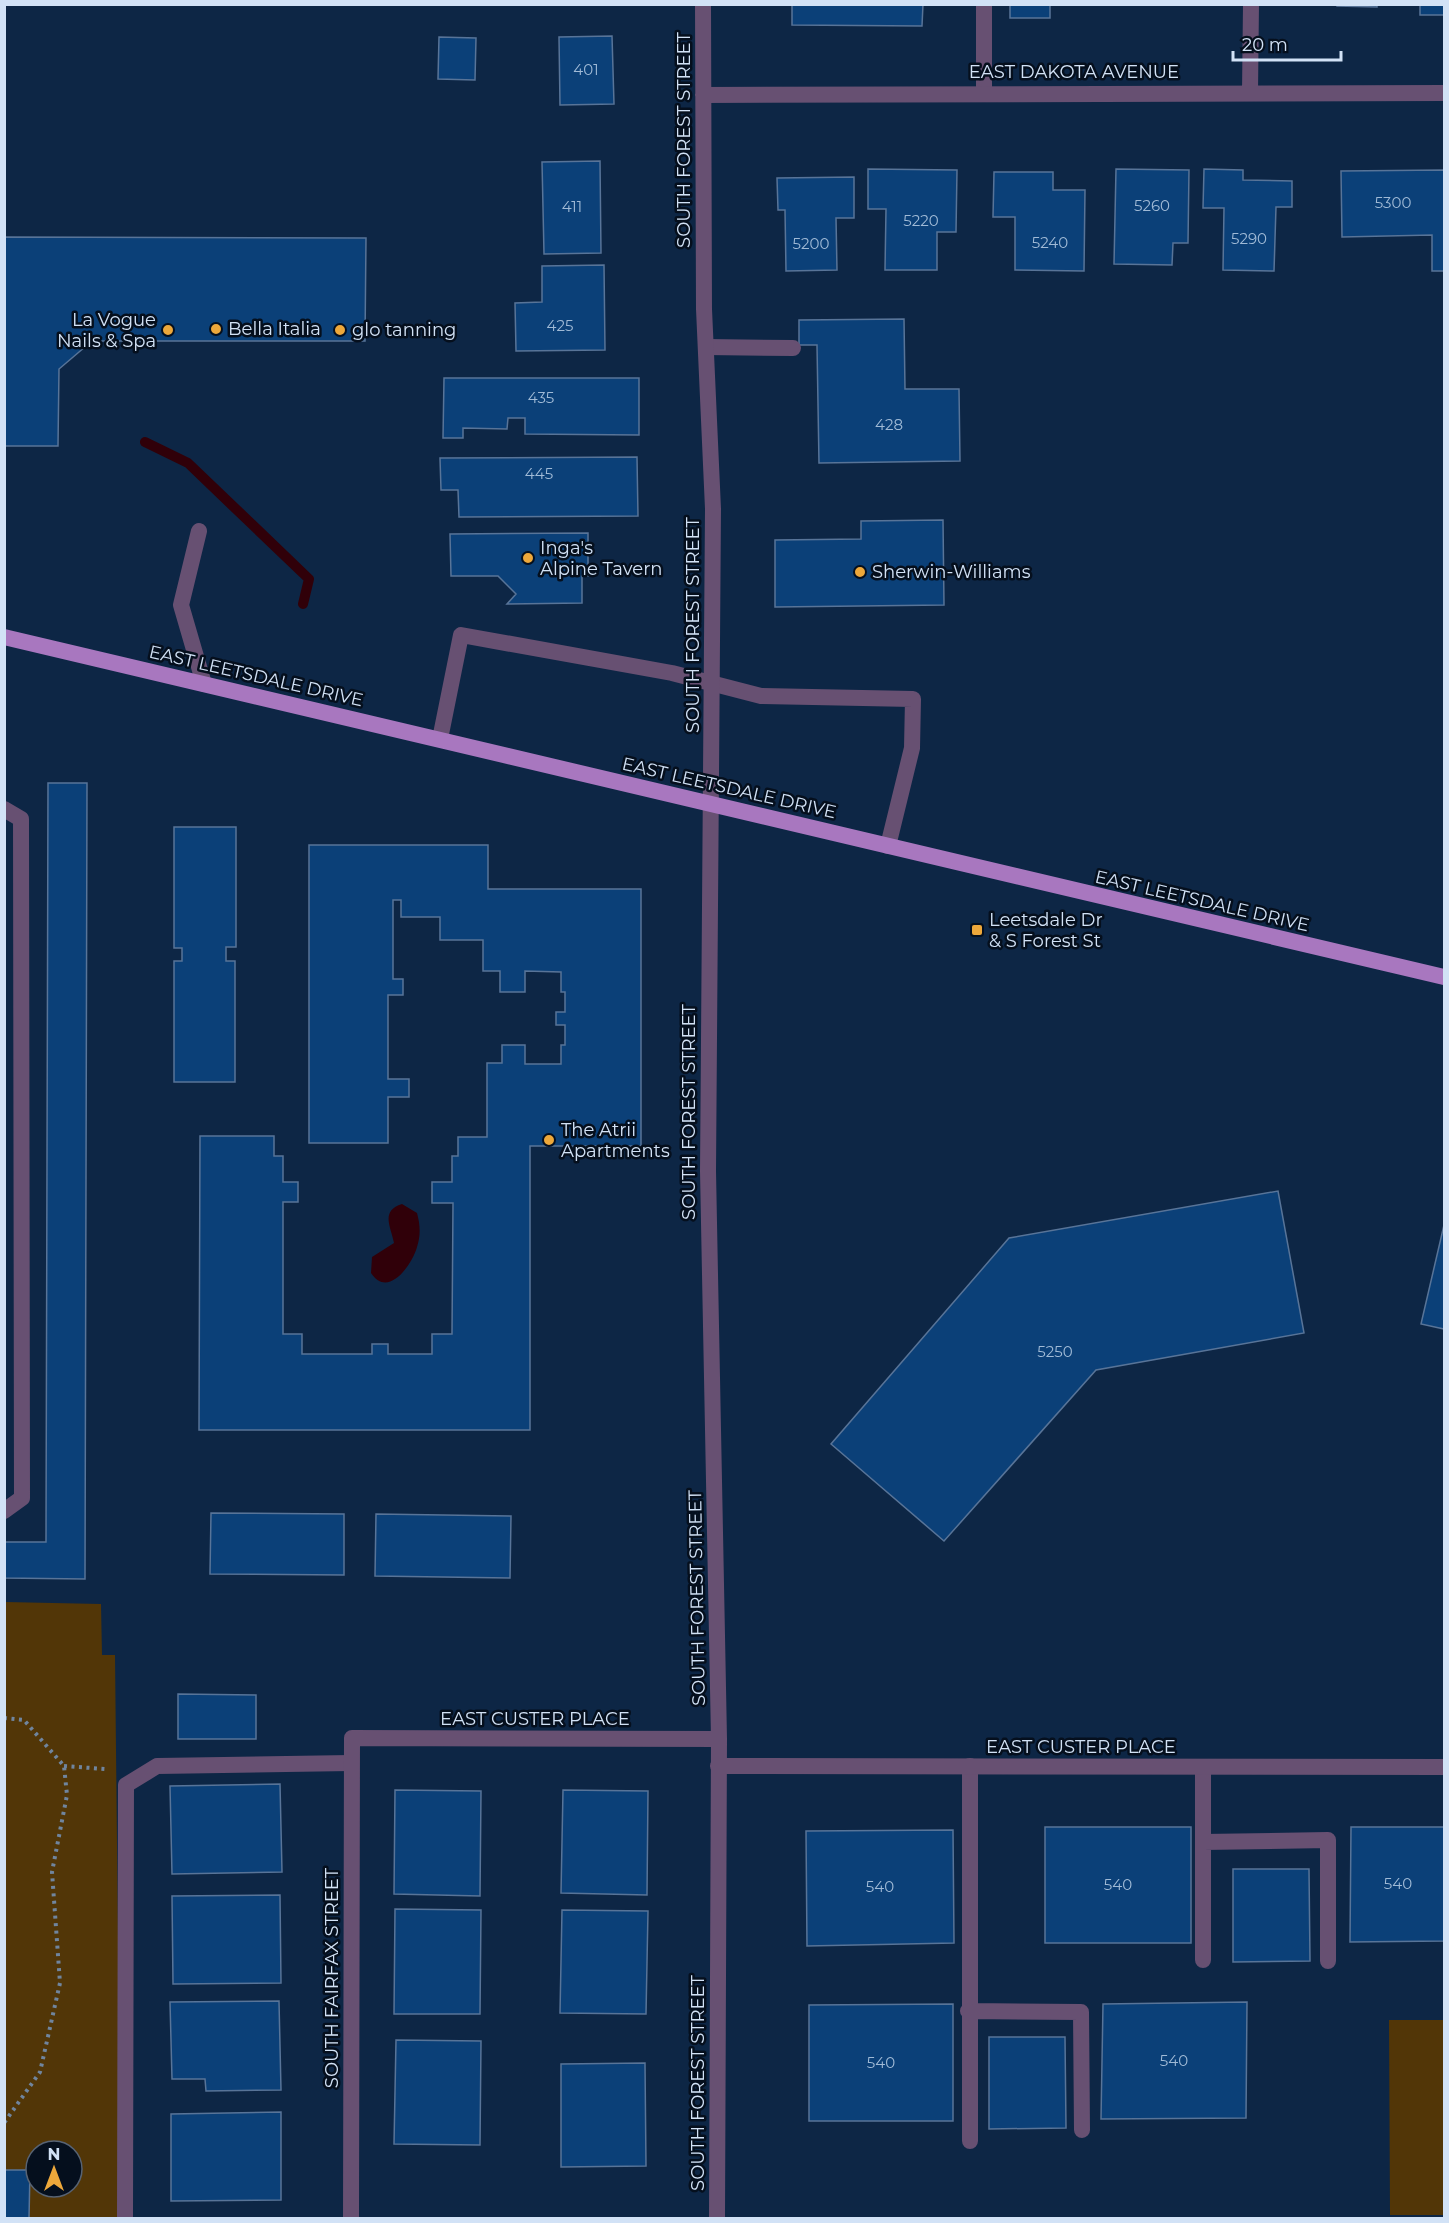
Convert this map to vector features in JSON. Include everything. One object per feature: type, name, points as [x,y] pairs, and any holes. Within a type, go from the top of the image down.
[{"type":"main road","name":"EAST LEETSDALE DRIVE","points":[[4,637],[1444,977]]},
{"type":"street","name":"SOUTH FOREST STREET","points":[[703,4],[706,347],[713,509],[708,1171],[719,1739],[717,2218]]},
{"type":"street","points":[[984,4],[984,92]]},
{"type":"street","points":[[1250,92],[1251,4]]},
{"type":"street","name":"EAST DAKOTA AVENUE","points":[[703,94],[1444,93]]},
{"type":"street","points":[[706,347],[793,348]]},
{"type":"street","points":[[199,531],[181,605],[204,684]]},
{"type":"street","points":[[440,740],[461,635],[672,673],[761,696],[913,699],[912,748],[888,846]]},
{"type":"street","points":[[4,809],[21,819],[13,1077],[22,1498],[4,1511]]},
{"type":"street","name":"EAST CUSTER PLACE","points":[[352,1738],[719,1739]]},
{"type":"street","name":"SOUTH FAIRFAX STREET","points":[[351,2218],[352,1738]]},
{"type":"street","points":[[125,2218],[126,1785],[157,1766],[351,1763]]},
{"type":"street","name":"EAST CUSTER PLACE","points":[[718,1766],[1444,1767]]},
{"type":"street","points":[[970,1766],[968,2011],[970,2141]]},
{"type":"street","points":[[1203,1767],[1203,1960]]},
{"type":"street","points":[[1203,1842],[1328,1840],[1328,1961]]},
{"type":"street","points":[[968,2011],[1081,2012],[1082,2130]]},
{"type":"path","points":[[4,1718],[24,1720],[64,1766],[67,1795],[52,1872],[60,1983],[40,2072],[4,2123]]},
{"type":"shaded area","points":[[402,1204],[417,1213],[420,1230],[418,1243],[405,1270],[392,1281],[385,1282],[378,1280],[371,1273],[372,1257],[394,1243],[389,1215],[395,1207]]},
{"type":"shaded area","points":[[5,1602],[101,1604],[102,1655],[115,1655],[121,2218],[5,2218]]},
{"type":"shaded area","points":[[1389,2020],[1444,2020],[1444,2215],[1390,2215]]},
{"type":"building","points":[[792,4],[923,4],[922,26],[792,25]]},
{"type":"building","points":[[1010,4],[1050,4],[1050,18],[1010,18]]},
{"type":"building","points":[[1337,4],[1377,4],[1377,7],[1337,6]]},
{"type":"building","points":[[1420,4],[1444,4],[1444,15],[1420,15]]},
{"type":"building","points":[[612,36],[614,104],[560,105],[559,37]]},
{"type":"building","points":[[439,37],[476,38],[475,80],[438,79]]},
{"type":"building","points":[[600,161],[601,253],[544,254],[542,162]]},
{"type":"building","points":[[868,169],[957,170],[956,232],[937,232],[937,270],[885,270],[886,209],[868,209]]},
{"type":"building","points":[[1116,169],[1189,170],[1188,243],[1173,243],[1172,265],[1114,264]]},
{"type":"building","points":[[1204,169],[1243,170],[1243,180],[1292,181],[1292,207],[1276,207],[1274,271],[1223,270],[1224,208],[1203,208]]},
{"type":"building","points":[[1444,170],[1444,271],[1432,271],[1432,235],[1342,237],[1341,171]]},
{"type":"building","points":[[994,172],[1053,172],[1053,190],[1085,190],[1084,271],[1015,270],[1015,217],[993,217]]},
{"type":"building","points":[[854,177],[854,218],[836,218],[837,270],[786,271],[785,210],[778,210],[777,178]]},
{"type":"building","points":[[4,237],[366,238],[365,341],[92,341],[59,369],[58,446],[4,446]]},
{"type":"building","points":[[604,265],[605,350],[516,351],[515,303],[542,302],[542,266]]},
{"type":"building","points":[[904,319],[905,389],[959,389],[960,461],[819,463],[817,345],[799,345],[799,320]]},
{"type":"building","points":[[444,378],[639,378],[639,435],[525,434],[525,418],[508,418],[507,429],[463,428],[463,438],[443,438]]},
{"type":"building","points":[[637,457],[638,516],[459,517],[458,490],[441,490],[440,458]]},
{"type":"building","points":[[943,520],[944,605],[775,607],[775,540],[861,539],[861,521]]},
{"type":"building","points":[[588,533],[588,576],[582,576],[582,603],[507,604],[516,594],[498,576],[451,576],[450,534]]},
{"type":"building","points":[[48,783],[87,783],[85,1579],[4,1578],[4,1542],[46,1542]]},
{"type":"building","points":[[174,827],[236,827],[236,947],[226,947],[226,961],[235,961],[235,1082],[174,1082],[174,961],[182,961],[182,948],[174,948]]},
{"type":"building","name":"The Atrii Apartments","points":[[309,845],[488,845],[488,889],[641,889],[641,1146],[530,1146],[530,1430],[199,1430],[200,1136],[274,1136],[274,1156],[283,1156],[283,1182],[298,1182],[298,1202],[283,1202],[283,1334],[302,1334],[302,1354],[372,1354],[372,1344],[388,1344],[388,1354],[432,1354],[432,1334],[452,1334],[453,1203],[432,1203],[432,1182],[452,1182],[452,1156],[458,1156],[458,1137],[487,1137],[487,1063],[502,1063],[502,1045],[525,1045],[525,1064],[561,1064],[561,1045],[565,1045],[565,1025],[556,1025],[556,1012],[565,1012],[565,992],[561,992],[561,972],[525,971],[525,992],[500,992],[500,971],[483,971],[483,940],[440,940],[440,917],[401,917],[401,900],[393,900],[393,979],[403,979],[403,995],[388,995],[388,1079],[409,1079],[409,1097],[388,1097],[388,1143],[309,1143]]},
{"type":"building","points":[[1278,1191],[1304,1333],[1096,1370],[944,1541],[831,1444],[1009,1238]]},
{"type":"building","points":[[1444,1225],[1444,1329],[1421,1324]]},
{"type":"building","points":[[211,1513],[344,1514],[344,1575],[210,1574]]},
{"type":"building","points":[[376,1514],[511,1516],[510,1578],[375,1576]]},
{"type":"building","points":[[178,1694],[256,1695],[256,1739],[178,1739]]},
{"type":"building","points":[[280,1784],[282,1872],[172,1874],[170,1786]]},
{"type":"building","points":[[395,1790],[481,1791],[480,1896],[394,1894]]},
{"type":"building","points":[[563,1790],[648,1791],[647,1895],[561,1893]]},
{"type":"building","points":[[1045,1827],[1191,1827],[1191,1943],[1045,1943]]},
{"type":"building","points":[[1351,1827],[1444,1827],[1444,1941],[1350,1942]]},
{"type":"building","points":[[953,1830],[954,1943],[807,1946],[806,1831]]},
{"type":"building","points":[[1233,1869],[1309,1869],[1310,1961],[1233,1962]]},
{"type":"building","points":[[280,1895],[281,1983],[173,1984],[172,1896]]},
{"type":"building","points":[[395,1909],[481,1910],[480,2014],[394,2014]]},
{"type":"building","points":[[562,1910],[648,1911],[646,2014],[560,2013]]},
{"type":"building","points":[[279,2001],[281,2090],[206,2091],[205,2079],[172,2079],[170,2002]]},
{"type":"building","points":[[1247,2002],[1246,2118],[1101,2119],[1103,2004]]},
{"type":"building","points":[[953,2004],[953,2121],[809,2121],[809,2005]]},
{"type":"building","points":[[989,2037],[1065,2037],[1066,2128],[989,2129]]},
{"type":"building","points":[[396,2040],[481,2041],[480,2145],[394,2144]]},
{"type":"building","points":[[645,2063],[646,2166],[561,2167],[561,2064]]},
{"type":"building","points":[[281,2112],[281,2200],[171,2201],[171,2114]]},
{"type":"building","points":[[4,2170],[24,2170],[24,2199],[29,2199],[29,2218],[4,2218]]},
{"type":"waterway","points":[[145,442],[188,463],[309,579],[303,604]]},
{"type":"place","name":"Bella Italia","points":[[216,329]]},
{"type":"place","name":"La Vogue Nails & Spa","points":[[168,330]]},
{"type":"place","name":"glo tanning","points":[[340,330]]},
{"type":"place","name":"Inga's Alpine Tavern","points":[[528,558]]},
{"type":"place","name":"Sherwin-Williams","points":[[860,572]]},
{"type":"place","name":"Leetsdale Dr & S Forest St","points":[[977,930]]},
{"type":"place","name":"The Atrii Apartments","points":[[549,1140]]}]
